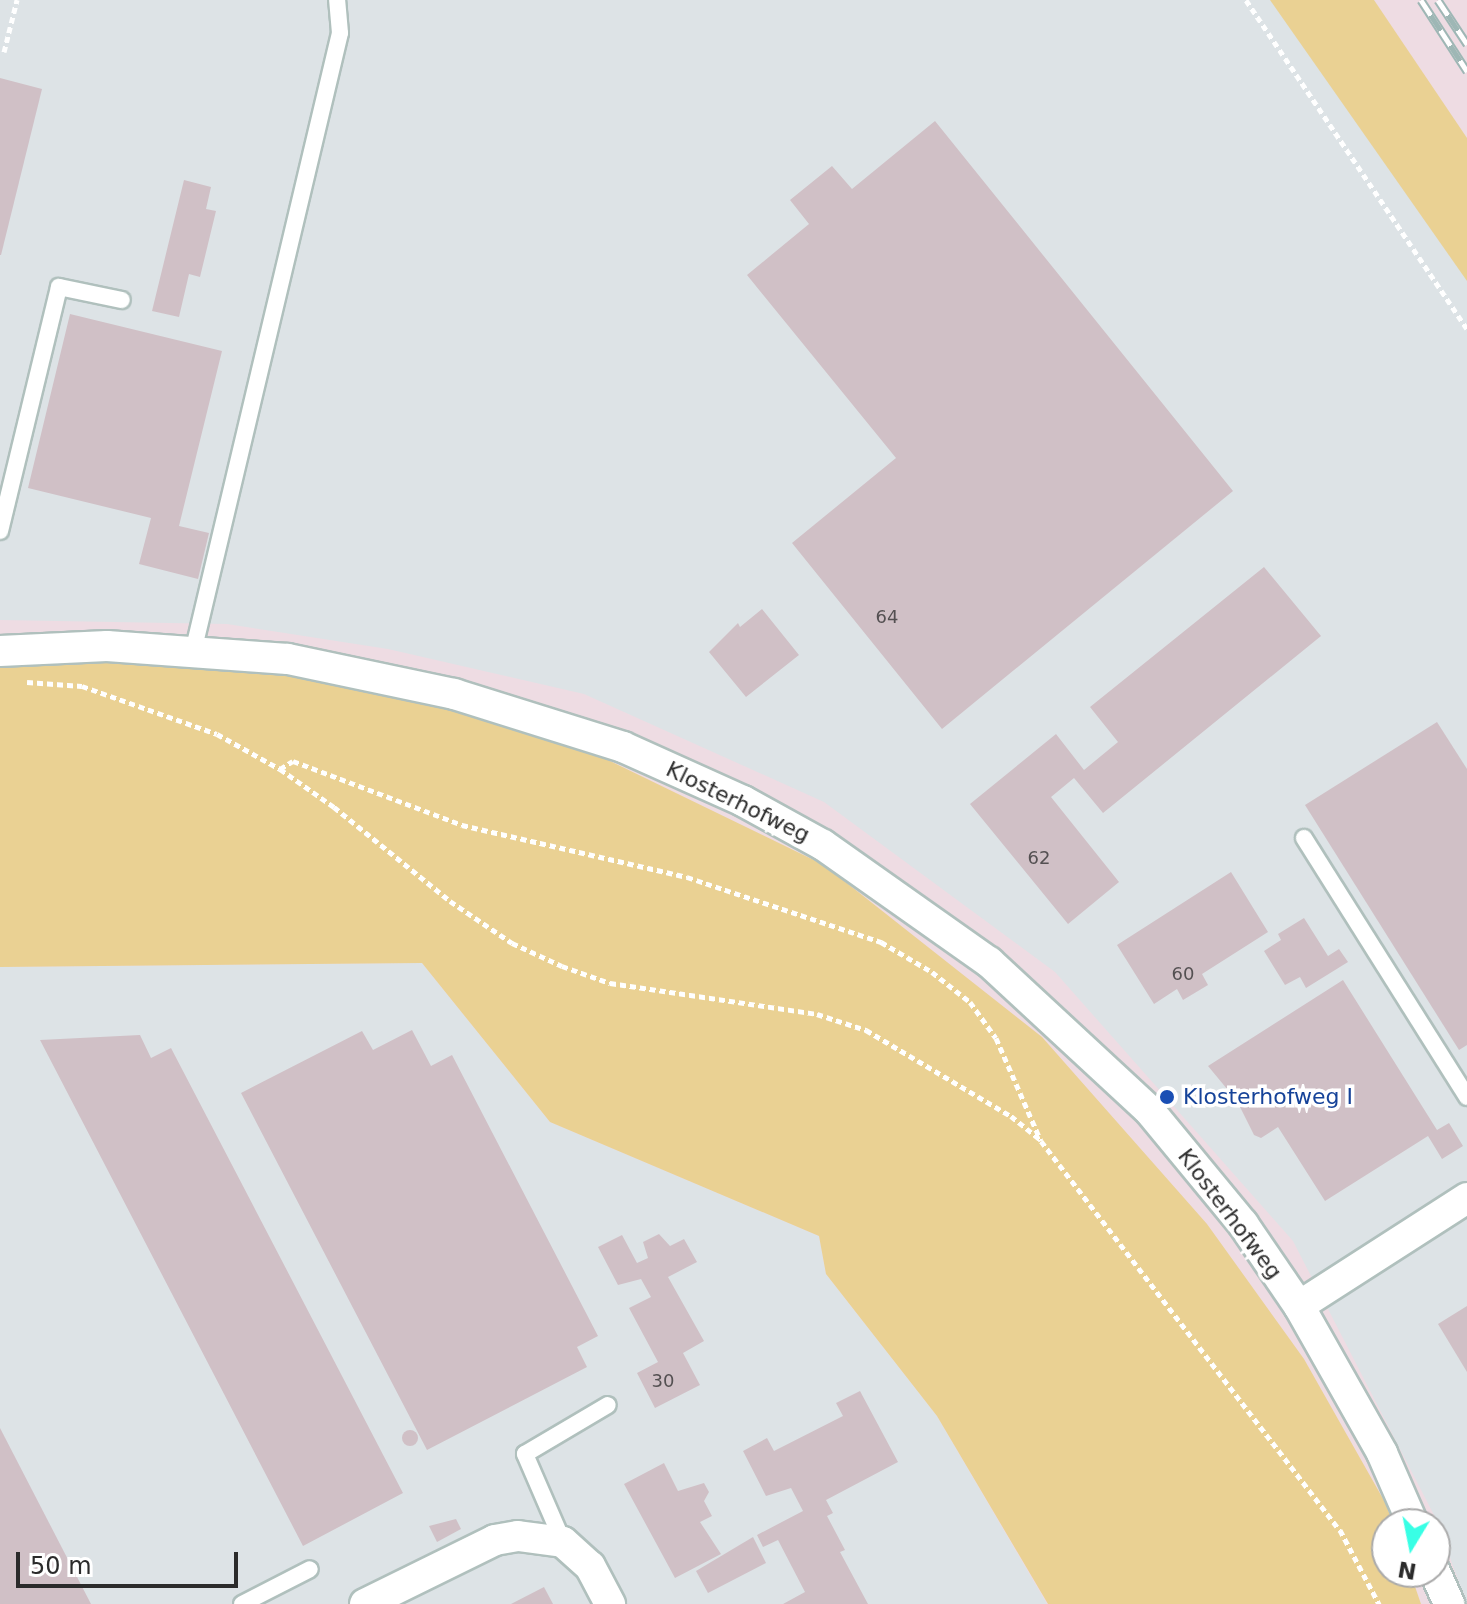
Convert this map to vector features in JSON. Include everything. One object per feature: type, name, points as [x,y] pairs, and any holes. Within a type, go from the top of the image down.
[{"type":"street","name":"Klosterhofweg","points":[[0,651],[107,646],[288,659],[454,694],[623,747],[743,801],[823,845],[989,962],[1087,1047],[1149,1110],[1243,1224],[1299,1306],[1382,1453],[1406,1508]]},
{"type":"street","points":[[1299,1306],[1467,1198]]},
{"type":"street","points":[[365,1604],[495,1540],[540,1537],[563,1542],[590,1566],[610,1604]]},
{"type":"lane","points":[[193,652],[340,33],[337,0]]},
{"type":"lane","points":[[0,531],[59,287],[122,300]]},
{"type":"lane","points":[[1304,838],[1467,1097]]},
{"type":"lane","points":[[563,1542],[525,1454],[608,1405]]},
{"type":"lane","points":[[242,1604],[310,1569]]},
{"type":"path","points":[[4,52],[17,0]]},
{"type":"path","points":[[1246,0],[1467,329]]},
{"type":"path","points":[[19,681],[82,686],[145,705],[280,769],[512,943],[610,983],[817,1014],[866,1030],[1011,1116],[1041,1141],[1212,1357],[1340,1530],[1379,1604]]},
{"type":"path","points":[[280,769],[293,761],[320,768],[462,825],[687,877],[881,942],[970,1002],[996,1038],[1041,1141]]},
{"type":"shaded area","points":[[0,0],[1271,0],[1467,278],[1467,1604],[1451,1560],[1451,1508],[1430,1508],[1293,1241],[1055,972],[824,802],[584,694],[388,649],[227,624],[0,620]]},
{"type":"shaded area","points":[[1270,0],[1374,0],[1467,138],[1467,281]]},
{"type":"shaded area","points":[[0,654],[244,656],[571,742],[824,865],[1042,1037],[1207,1224],[1304,1359],[1387,1508],[1371,1508],[1371,1588],[1416,1588],[1421,1604],[1048,1604],[937,1416],[826,1274],[819,1236],[550,1122],[422,963],[0,967]]},
{"type":"shaded area","points":[[422,963],[550,1122],[819,1236],[826,1274],[937,1416],[1047,1604],[0,1604],[0,967]]},
{"type":"building","points":[[0,78],[42,89],[1,255],[0,255]]},
{"type":"building","points":[[935,121],[1233,491],[942,729],[792,543],[896,458],[747,275],[809,224],[790,200],[832,166],[852,189]]},
{"type":"building","points":[[184,180],[211,187],[206,209],[216,211],[200,277],[189,274],[179,317],[152,311]]},
{"type":"building","points":[[70,314],[222,351],[179,526],[209,533],[198,579],[139,564],[151,518],[28,488]]},
{"type":"building","points":[[1264,567],[1321,636],[1103,813],[1074,778],[1051,797],[1119,882],[1068,924],[970,804],[1056,734],[1084,770],[1118,742],[1090,707]]},
{"type":"building","points":[[762,609],[799,655],[746,697],[709,652],[738,623],[740,627]]},
{"type":"building","points":[[1437,722],[1467,769],[1467,1045],[1459,1050],[1305,805]]},
{"type":"building","points":[[1231,872],[1268,932],[1202,974],[1208,985],[1183,1000],[1177,989],[1154,1004],[1117,945]]},
{"type":"building","points":[[1304,918],[1328,956],[1339,949],[1348,962],[1306,988],[1300,977],[1285,985],[1264,951],[1281,940],[1278,934]]},
{"type":"building","points":[[1343,980],[1437,1130],[1449,1123],[1463,1146],[1442,1159],[1428,1136],[1325,1201],[1278,1127],[1261,1138],[1254,1135],[1237,1101],[1208,1066]]},
{"type":"building","points":[[412,1030],[431,1066],[452,1055],[598,1336],[577,1347],[587,1367],[427,1450],[241,1093],[362,1031],[373,1050]]},
{"type":"building","points":[[140,1035],[151,1058],[171,1048],[403,1493],[303,1546],[40,1040]]},
{"type":"building","points":[[659,1234],[670,1246],[684,1239],[697,1262],[668,1277],[704,1341],[683,1353],[700,1385],[655,1408],[637,1373],[658,1362],[629,1308],[651,1297],[641,1279],[618,1285],[598,1247],[622,1235],[637,1263],[648,1258],[643,1242]]},
{"type":"building","points":[[1467,1306],[1467,1372],[1438,1324]]},
{"type":"building","points":[[860,1391],[898,1462],[826,1500],[833,1513],[827,1516],[845,1550],[840,1552],[868,1604],[783,1604],[805,1592],[778,1540],[763,1547],[757,1535],[803,1511],[791,1488],[766,1496],[743,1451],[767,1438],[774,1451],[843,1416],[836,1403]]},
{"type":"building","points":[[0,1428],[91,1604],[0,1604]]},
{"type":"building","points":[[410,1430],[416,1432],[416,1444],[410,1446],[404,1444],[402,1438],[404,1432]]},
{"type":"building","points":[[664,1463],[678,1491],[704,1483],[709,1492],[704,1501],[712,1516],[700,1522],[721,1554],[675,1578],[624,1484]]},
{"type":"building","points":[[456,1519],[461,1529],[437,1542],[429,1526]]},
{"type":"building","points":[[753,1537],[766,1563],[708,1593],[696,1571]]},
{"type":"building","points":[[544,1587],[553,1604],[511,1604]]},
{"type":"railway","points":[[1421,0],[1467,71]]},
{"type":"railway","points":[[1438,0],[1467,44]]},
{"type":"place","name":"Klosterhofweg I","points":[[1167,1097]]}]
